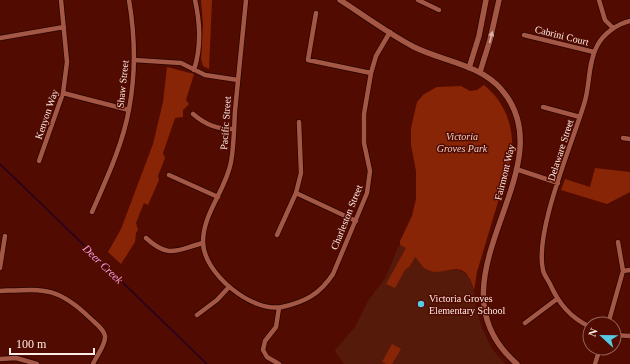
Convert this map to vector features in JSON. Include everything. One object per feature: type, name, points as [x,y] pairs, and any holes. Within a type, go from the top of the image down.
[{"type":"street","name":"Kenyon Way","points":[[38,161],[64,93],[67,62],[61,0]]},
{"type":"street","name":"Shaw Street","points":[[92,212],[119,145],[129,110],[134,60],[134,33],[129,0]]},
{"type":"street","points":[[194,70],[199,29],[195,0]]},
{"type":"street","name":"Pacific Street","points":[[203,243],[207,223],[231,164],[246,0]]},
{"type":"street","name":"Fairmont Way","points":[[340,0],[414,47],[480,72],[501,89],[513,107],[519,122],[521,140],[516,169],[486,270],[483,297],[487,321],[494,336],[501,348],[517,364]]},
{"type":"street","points":[[418,0],[439,10]]},
{"type":"street","points":[[469,68],[479,36],[486,0]]},
{"type":"street","points":[[480,72],[490,40],[499,0]]},
{"type":"street","points":[[599,0],[605,20],[613,28]]},
{"type":"street","points":[[316,13],[308,60],[371,73]]},
{"type":"street","name":"Delaware Street","points":[[582,323],[576,320],[557,299],[543,271],[542,241],[558,183],[589,85],[590,68],[594,52],[598,44],[613,28],[630,21]]},
{"type":"street","points":[[0,38],[64,27]]},
{"type":"street","name":"Charleston Street","points":[[279,308],[297,304],[311,298],[326,285],[333,274],[356,221],[367,193],[370,180],[363,129],[371,73],[376,56],[390,32]]},
{"type":"street","name":"Cabrini Court","points":[[524,35],[594,52]]},
{"type":"street","points":[[134,60],[180,63],[194,70],[216,77],[238,80]]},
{"type":"street","points":[[64,93],[129,110]]},
{"type":"street","points":[[543,107],[580,117]]},
{"type":"street","points":[[193,114],[212,126],[234,129]]},
{"type":"street","points":[[277,235],[296,194],[301,173],[299,122]]},
{"type":"street","points":[[623,138],[630,139]]},
{"type":"street","points":[[516,169],[558,183]]},
{"type":"street","points":[[169,175],[218,197]]},
{"type":"street","points":[[296,194],[356,221]]},
{"type":"street","points":[[0,268],[5,236]]},
{"type":"street","points":[[146,238],[158,249],[164,251],[176,250],[203,243],[212,268],[229,287],[251,300],[270,307],[279,308],[276,327],[265,341],[263,350],[267,357],[279,364]]},
{"type":"street","points":[[610,316],[623,271],[618,242]]},
{"type":"street","points":[[623,271],[630,270]]},
{"type":"street","points":[[197,315],[217,300],[229,287]]},
{"type":"street","points":[[0,291],[44,290],[66,297],[102,329],[105,335],[104,343],[93,364]]},
{"type":"street","points":[[526,323],[557,299]]},
{"type":"street","points":[[0,359],[16,358],[37,364]]},
{"type":"shaded area","name":"Victoria Groves Elementary School","points":[[400,245],[412,252],[421,265],[430,271],[459,270],[469,276],[474,290],[476,308],[482,328],[492,349],[505,364],[344,364],[335,351],[355,327],[368,301],[386,277]]},
{"type":"green space","points":[[201,0],[212,0],[209,69],[203,66],[201,59],[203,25]]},
{"type":"green space","points":[[167,67],[194,74],[186,100],[189,104],[183,110],[183,117],[175,118],[163,153],[165,158],[158,176],[159,180],[148,205],[144,203],[136,223],[138,230],[136,233],[135,242],[121,264],[108,252],[121,229],[153,144],[163,102]]},
{"type":"green space","name":"Victoria Groves Park","points":[[484,85],[498,100],[507,116],[512,135],[512,155],[477,272],[474,290],[470,279],[465,272],[453,269],[433,272],[424,268],[415,257],[410,266],[405,270],[395,288],[386,284],[406,248],[400,245],[400,241],[412,216],[416,199],[416,171],[411,145],[411,128],[417,102],[424,94],[437,87],[461,86],[470,91],[477,90]]},
{"type":"green space","points":[[595,168],[630,172],[630,192],[607,204],[561,190],[565,179],[590,187]]},
{"type":"green space","points":[[392,344],[401,349],[392,364],[386,364],[382,362]]},
{"type":"waterway","name":"Deer Creek","points":[[0,164],[207,364]]},
{"type":"place","name":"Victoria Groves Elementary School","points":[[421,304]]}]
